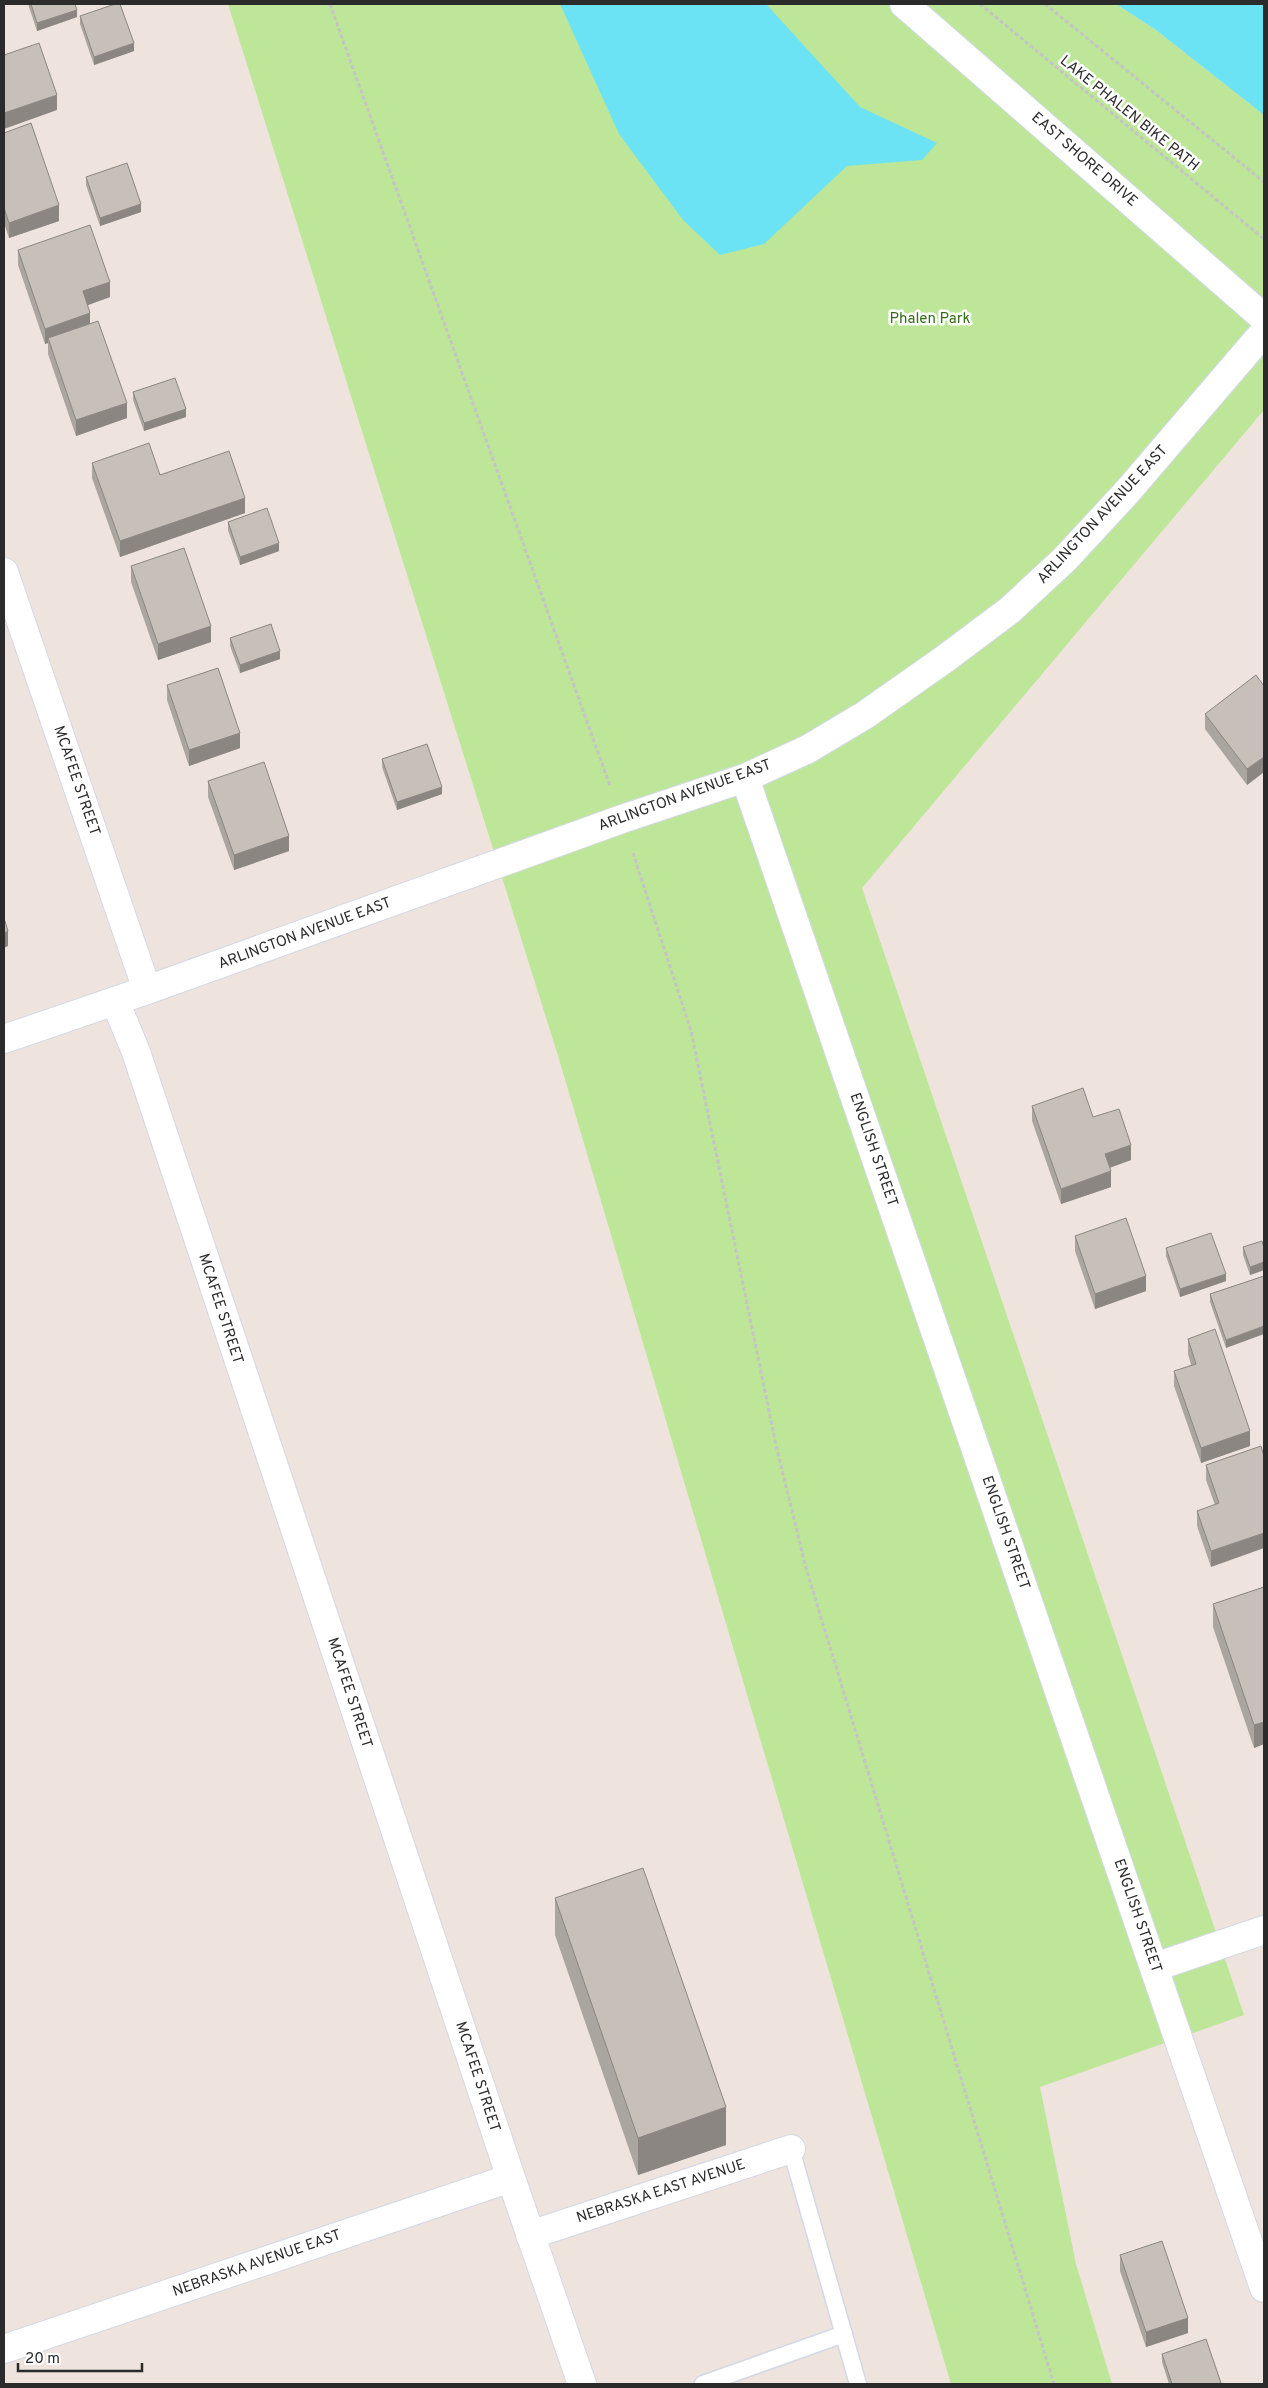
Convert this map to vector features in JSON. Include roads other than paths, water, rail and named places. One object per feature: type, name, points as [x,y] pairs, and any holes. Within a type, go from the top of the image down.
[{"type":"street","name":"EAST SHORE DRIVE","points":[[904,4],[1264,318]]},
{"type":"street","name":"ARLINGTON AVENUE EAST","points":[[4,1039],[115,1002],[622,819],[745,778],[808,749],[865,715],[946,658],[1010,610],[1065,560],[1127,492],[1264,332]]},
{"type":"street","name":"MCAFEE STREET","points":[[4,572],[148,990]]},
{"type":"street","name":"ENGLISH STREET","points":[[745,778],[1264,2288]]},
{"type":"street","name":"MCAFEE STREET","points":[[115,1002],[136,1052],[530,2235],[582,2384]]},
{"type":"street","points":[[1155,1967],[1264,1930]]},
{"type":"street","name":"NEBRASKA EAST AVENUE","points":[[530,2235],[791,2149]]},
{"type":"street","name":"NEBRASKA AVENUE EAST","points":[[4,2349],[511,2178]]},
{"type":"lane","points":[[791,2149],[858,2384]]},
{"type":"lane","points":[[702,2384],[844,2334]]},
{"type":"water","points":[[560,4],[766,4],[860,107],[937,143],[922,160],[847,166],[764,244],[720,255],[683,220],[619,134]]},
{"type":"water","points":[[1116,4],[1264,4],[1264,115],[1156,30]]},
{"type":"park label","name":"Phalen Park","points":[[930,319]]}]
